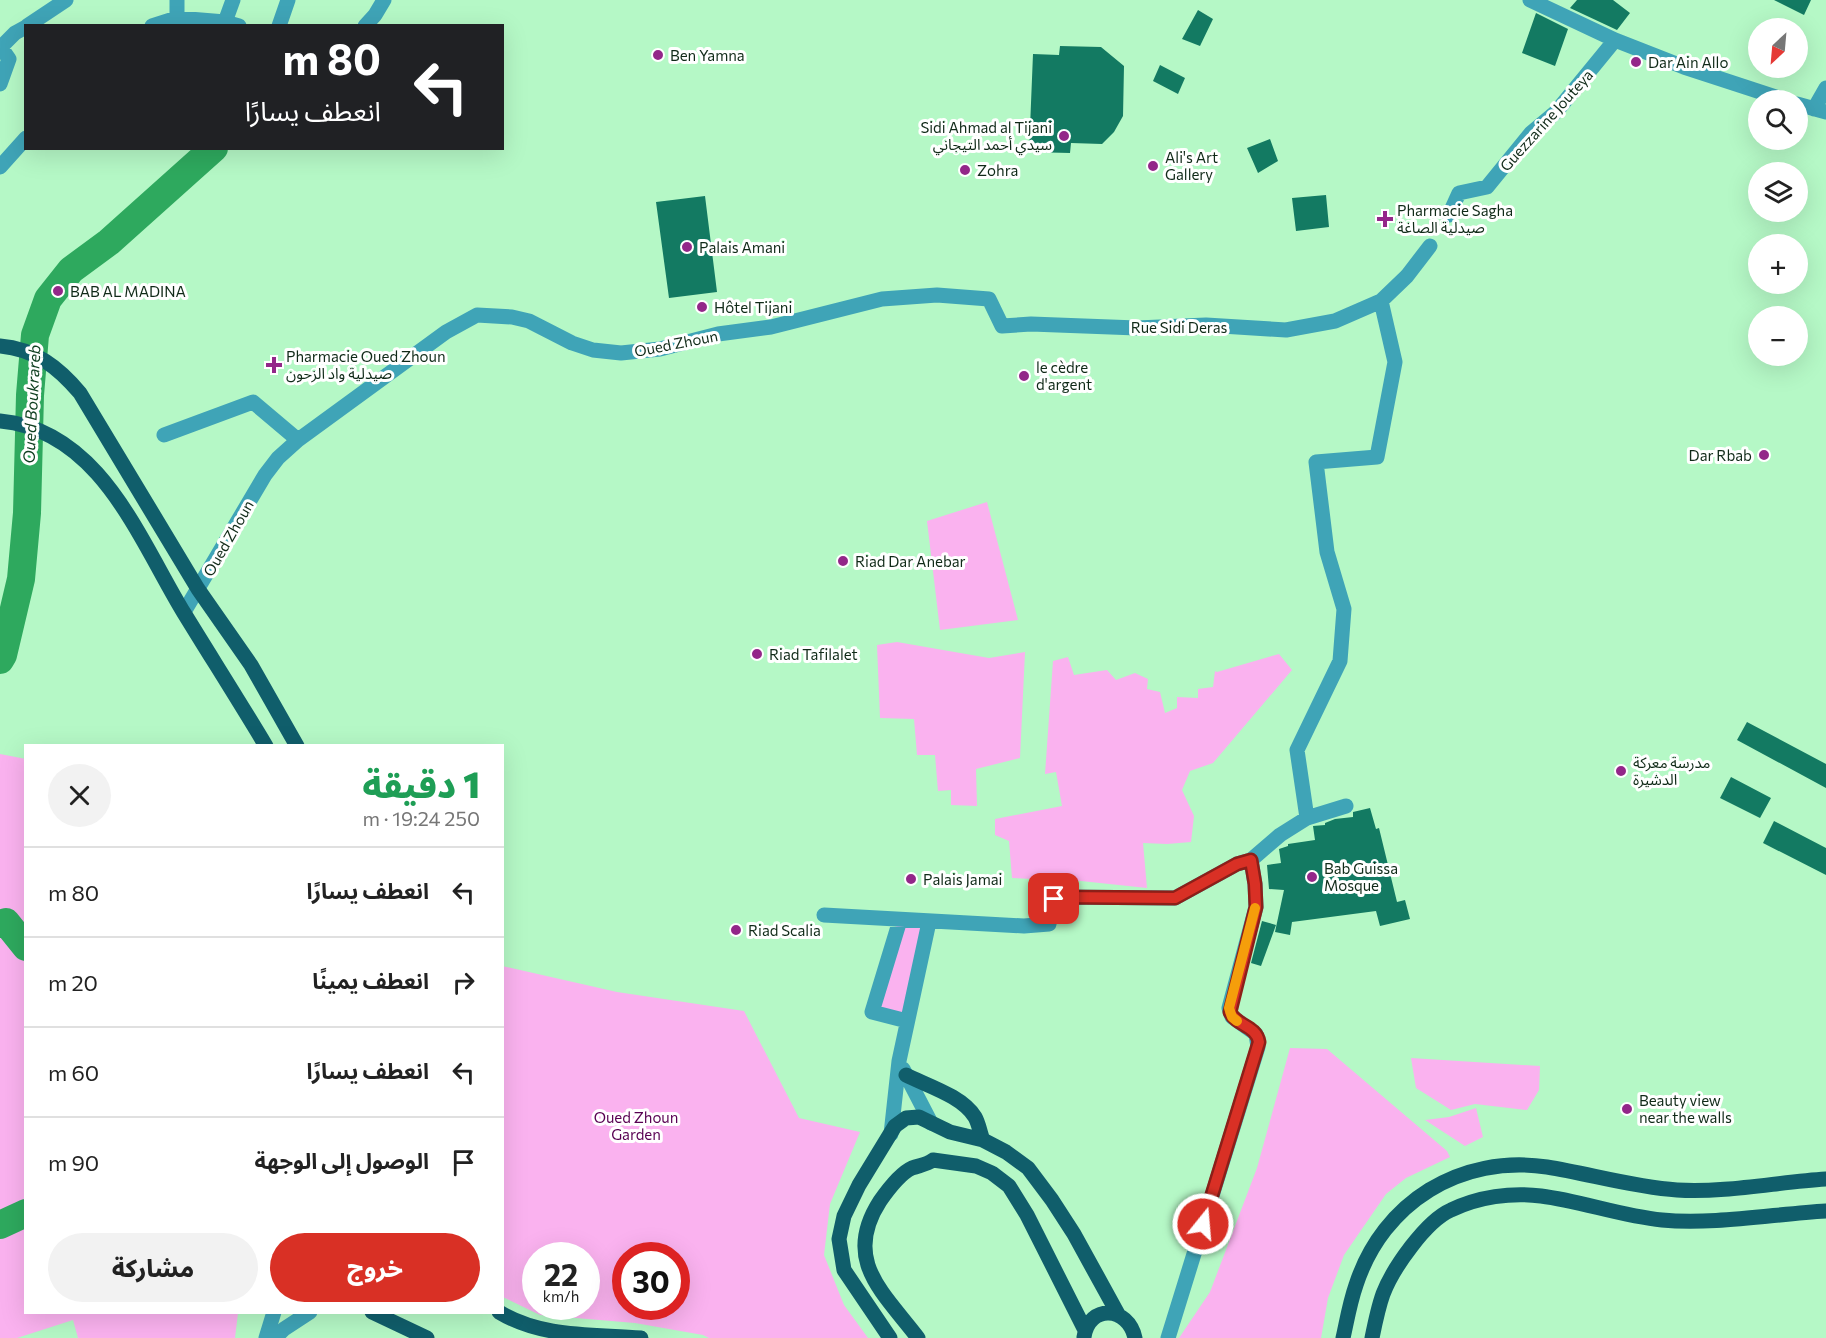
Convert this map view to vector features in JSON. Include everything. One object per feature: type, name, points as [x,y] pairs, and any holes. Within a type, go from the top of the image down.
[{"type":"main road","points":[[0,346],[12,347],[42,358],[74,386],[132,477],[198,589],[251,665],[296,744]]},
{"type":"main road","points":[[0,421],[28,425],[46,432],[82,459],[118,499],[265,744]]},
{"type":"main road","points":[[906,1075],[967,1108],[976,1119],[982,1140]]},
{"type":"main road","points":[[890,1338],[844,1270],[839,1239],[851,1201],[895,1126],[906,1118],[919,1117],[933,1125],[982,1140],[1013,1156],[1036,1177],[1074,1234],[1118,1314],[1132,1327],[1135,1338]]},
{"type":"main road","points":[[918,1338],[869,1272],[864,1239],[872,1215],[888,1189],[913,1168],[926,1165],[933,1160],[975,1166],[992,1173],[1009,1186],[1028,1215],[1085,1334]]},
{"type":"main road","points":[[1343,1338],[1356,1284],[1366,1262],[1385,1232],[1405,1207],[1416,1198],[1442,1182],[1465,1172],[1493,1166],[1520,1164],[1547,1167],[1612,1181],[1678,1190],[1718,1190],[1826,1179]]},
{"type":"main road","points":[[1372,1338],[1383,1294],[1391,1277],[1414,1243],[1440,1216],[1478,1200],[1511,1195],[1542,1196],[1644,1217],[1680,1221],[1826,1211]]},
{"type":"main road","points":[[376,1314],[427,1338]]},
{"type":"main road","points":[[503,1314],[525,1325],[550,1332],[641,1338]]},
{"type":"main road","points":[[1085,1334],[1090,1321],[1098,1315],[1118,1314]]},
{"type":"street","points":[[42,16],[49,0]]},
{"type":"street","points":[[29,24],[66,0]]},
{"type":"street","points":[[177,0],[177,18]]},
{"type":"street","points":[[158,24],[177,18],[230,24],[233,0]]},
{"type":"street","points":[[280,24],[288,0]]},
{"type":"street","points":[[367,24],[384,0]]},
{"type":"street","points":[[1530,0],[1616,40],[1684,67],[1754,90]]},
{"type":"street","points":[[0,84],[9,59],[1,46],[24,28]]},
{"type":"street","name":"Guezzarine Jouteya","points":[[1449,215],[1459,193],[1487,187],[1531,133],[1557,112],[1616,40]]},
{"type":"street","points":[[1820,110],[1826,88]]},
{"type":"street","points":[[0,167],[24,140]]},
{"type":"street","points":[[1307,818],[1297,750],[1340,661],[1344,609],[1327,552],[1316,462],[1377,457],[1395,362],[1381,301],[1407,276],[1430,246]]},
{"type":"street","name":"Oued Zhoun","points":[[184,612],[265,475],[278,458],[298,440],[415,353],[477,315],[512,317],[529,321],[572,343],[593,350],[621,353],[660,349],[718,334],[792,323],[882,299],[937,295],[989,299]]},
{"type":"street","name":"Rue Sidi Deras","points":[[989,299],[1002,326],[1031,324],[1137,327],[1206,325],[1286,330],[1335,321],[1381,301]]},
{"type":"street","points":[[164,435],[253,402],[298,440]]},
{"type":"street","points":[[824,915],[929,922],[1046,925],[1051,921],[1053,902],[1057,897],[1175,898],[1237,864],[1251,860],[1280,835],[1307,818],[1346,806]]},
{"type":"street","points":[[1168,1338],[1258,1047],[1256,1034],[1237,1021],[1230,1012],[1256,907],[1251,860]]},
{"type":"street","points":[[900,920],[872,1011],[907,1021]]},
{"type":"street","points":[[890,1136],[898,1061],[929,922]]},
{"type":"street","points":[[898,1061],[933,1125]]},
{"type":"street","points":[[266,1338],[273,1314]]},
{"type":"street","points":[[275,1338],[307,1314]]},
{"type":"green space","points":[[987,502],[1018,620],[940,630],[927,521]]},
{"type":"green space","points":[[897,642],[989,658],[1025,652],[1020,758],[976,769],[977,806],[951,805],[951,790],[938,791],[935,755],[917,755],[914,719],[880,718],[877,645]]},
{"type":"green space","points":[[1279,654],[1292,670],[1213,763],[1190,771],[1182,790],[1194,816],[1191,842],[1143,843],[1147,888],[1081,881],[1012,878],[1009,841],[995,835],[995,819],[1062,806],[1056,772],[1045,774],[1053,661],[1068,657],[1074,675],[1107,670],[1116,680],[1135,673],[1148,679],[1147,689],[1160,692],[1165,713],[1177,708],[1177,697],[1198,698],[1198,689],[1213,687],[1215,671]]},
{"type":"green space","points":[[0,754],[24,759],[24,1314],[238,1314],[235,1338],[78,1338],[73,1320],[17,1338],[0,1338]]},
{"type":"green space","points":[[900,913],[929,915],[905,1019],[872,1011]]},
{"type":"green space","name":"Oued Zhoun Garden","points":[[504,966],[617,992],[744,1011],[799,1118],[860,1132],[830,1204],[824,1255],[844,1305],[868,1338],[709,1338],[635,1323],[599,1320],[600,1242],[522,1242],[522,1306],[504,1297]]},
{"type":"green space","points":[[1290,1048],[1327,1049],[1447,1151],[1450,1157],[1406,1178],[1386,1194],[1344,1255],[1328,1298],[1321,1338],[1179,1338],[1210,1292],[1257,1168]]},
{"type":"green space","points":[[1411,1058],[1540,1066],[1539,1090],[1527,1110],[1475,1104],[1451,1110],[1416,1088]]},
{"type":"green space","points":[[1476,1108],[1483,1137],[1465,1146],[1425,1120],[1449,1117]]},
{"type":"building","points":[[1577,0],[1613,0],[1630,13],[1617,30],[1570,8]]},
{"type":"building","points":[[1774,0],[1811,0],[1804,15]]},
{"type":"building","points":[[1198,10],[1213,19],[1200,46],[1182,39]]},
{"type":"building","points":[[1536,13],[1568,29],[1555,66],[1522,53]]},
{"type":"building","points":[[1060,46],[1101,47],[1124,66],[1123,116],[1114,132],[1102,144],[1071,143],[1070,153],[1029,152],[1033,54],[1059,55]]},
{"type":"building","points":[[1160,65],[1185,78],[1178,94],[1153,81]]},
{"type":"building","points":[[1270,139],[1278,161],[1258,173],[1247,148]]},
{"type":"building","points":[[1326,195],[1329,227],[1296,231],[1292,198]]},
{"type":"building","name":"Palais Amani","points":[[705,196],[717,292],[669,298],[656,202]]},
{"type":"building","points":[[1747,722],[1826,764],[1826,788],[1737,740]]},
{"type":"building","points":[[1731,777],[1771,798],[1760,818],[1720,798]]},
{"type":"building","points":[[1370,808],[1376,829],[1379,828],[1397,902],[1405,900],[1410,919],[1380,926],[1376,911],[1292,922],[1290,935],[1275,932],[1284,890],[1269,889],[1267,865],[1281,863],[1279,849],[1288,844],[1315,840],[1313,826],[1325,825],[1335,819],[1353,817],[1353,812]]},
{"type":"building","points":[[1774,821],[1826,848],[1826,875],[1763,843]]},
{"type":"building","points":[[1262,921],[1276,925],[1261,966],[1251,963]]},
{"type":"waterway","name":"Oued Boukrareb","points":[[0,660],[21,579],[27,513],[30,395],[35,335],[48,299],[71,270],[109,242],[212,150]]},
{"type":"waterway","name":"Oued Boukrareb","points":[[0,924],[6,922],[24,944]]},
{"type":"waterway","name":"Oued Boukrareb","points":[[0,1225],[24,1214]]},
{"type":"slow traffic","points":[[1237,1021],[1232,1017],[1229,1008],[1255,908]]},
{"type":"place","name":"Ben Yamna","points":[[658,55]]},
{"type":"place","name":"Dar Ain Allo","points":[[1636,62]]},
{"type":"place","name":"Sidi Ahmad al Tijani سيدي أحمد التيجاني","points":[[1064,136]]},
{"type":"place","name":"Ali's Art Gallery","points":[[1153,166]]},
{"type":"place","name":"Zohra","points":[[965,170]]},
{"type":"place","name":"Pharmacie Sagha صيدلية الصاغة","points":[[1385,219]]},
{"type":"place","name":"Palais Amani","points":[[687,247]]},
{"type":"place","name":"BAB AL MADINA","points":[[58,291]]},
{"type":"place","name":"Hôtel Tijani","points":[[702,307]]},
{"type":"place","name":"Pharmacie Oued Zhoun صيدلية واد الزحون","points":[[274,365]]},
{"type":"place","name":"le cèdre d'argent","points":[[1024,376]]},
{"type":"place","name":"Dar Rbab","points":[[1764,455]]},
{"type":"place","name":"Riad Dar Anebar","points":[[843,561]]},
{"type":"place","name":"Riad Tafilalet","points":[[757,654]]},
{"type":"place","name":"مدرسة معركة الدشيرة","points":[[1621,771]]},
{"type":"place","name":"Bab Guissa Mosque","points":[[1312,877]]},
{"type":"place","name":"Palais Jamai","points":[[911,879]]},
{"type":"place","name":"Riad Scalia","points":[[736,930]]},
{"type":"place","name":"Beauty view near the walls","points":[[1627,1109]]},
{"type":"route","points":[[1054,899],[1057,897],[1175,898],[1237,864],[1251,860],[1256,907],[1229,1008],[1232,1017],[1254,1031],[1259,1042],[1203,1224]]}]
